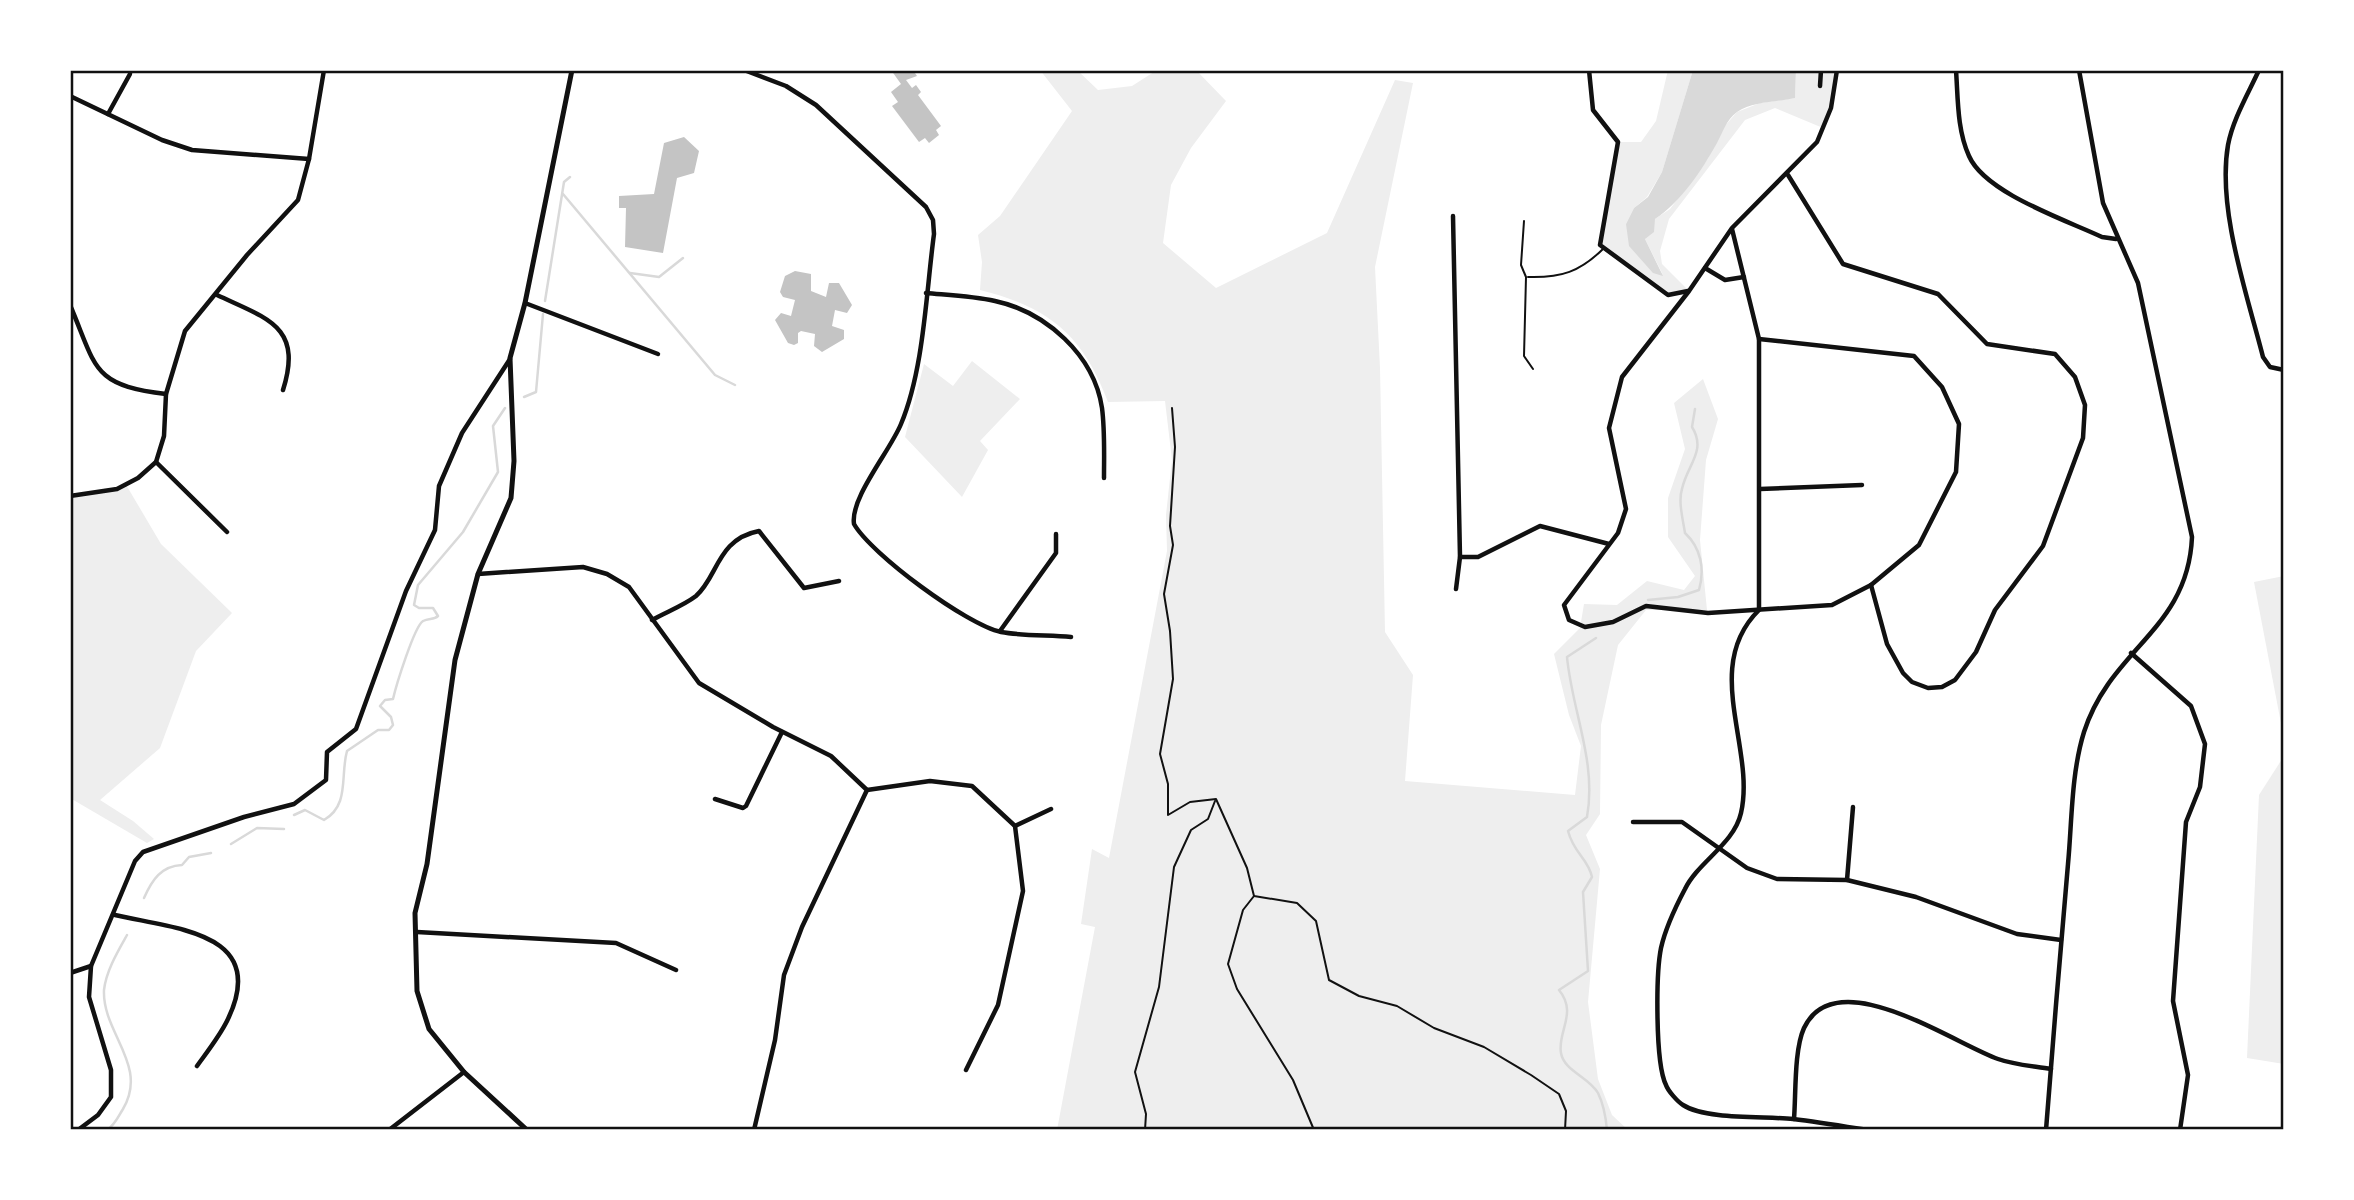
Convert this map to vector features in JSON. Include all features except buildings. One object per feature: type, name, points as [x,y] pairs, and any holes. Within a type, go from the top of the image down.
[{"type":"street","points":[[70,496],[117,489],[138,478],[156,462],[164,436],[166,394],[185,331],[247,255],[299,200],[324,70]]},
{"type":"street","points":[[78,1130],[98,1115],[111,1097],[111,1070],[89,997],[91,966],[115,915],[135,861],[143,852],[244,817],[295,804],[326,780],[327,752],[356,729],[406,591],[435,530],[439,486],[457,444],[510,358],[525,303],[572,70]]},
{"type":"street","points":[[744,70],[786,86],[816,105],[926,207],[933,220],[934,234],[911,395],[897,436],[857,504],[854,524],[868,542],[925,592],[999,632],[1071,637]]},
{"type":"street","points":[[1589,70],[1593,110],[1618,142],[1601,245],[1668,295],[1689,291]]},
{"type":"street","points":[[1820,86],[1821,70]]},
{"type":"street","points":[[1759,339],[1914,356],[1942,387],[1959,424],[1956,472],[1919,545],[1871,585],[1832,605],[1708,613],[1646,606],[1614,622],[1585,627],[1569,620],[1564,605],[1618,533],[1626,509],[1609,428],[1622,376],[1689,291],[1732,228],[1788,175],[1817,142],[1831,108],[1837,70]]},
{"type":"street","points":[[1956,70],[1966,148],[1980,173],[2009,193],[2102,237],[2117,239]]},
{"type":"street","points":[[2046,1130],[2078,751],[2104,687],[2163,619],[2180,595],[2189,568],[2192,537],[2142,300],[2102,204],[2079,70]]},
{"type":"street","points":[[2259,70],[2239,113],[2228,146],[2228,216],[2263,357],[2270,366],[2284,370]]},
{"type":"street","points":[[108,114],[130,74]]},
{"type":"street","points":[[70,96],[162,140],[192,150],[309,159]]},
{"type":"street","points":[[1788,175],[1843,264],[1938,294],[1987,344],[2055,354],[2076,377],[2085,405],[2083,438],[2043,546],[1995,610],[1976,652],[1955,680],[1942,687],[1921,687],[1903,673],[1887,645],[1871,585]]},
{"type":"street","points":[[1453,216],[1460,556],[1456,589]]},
{"type":"street","points":[[1732,228],[1759,339],[1759,610],[1746,623],[1734,651],[1732,714],[1745,781],[1741,816],[1719,849],[1685,887],[1661,949],[1658,1047],[1666,1086],[1684,1105],[1706,1112],[1794,1119],[1867,1130]]},
{"type":"street","points":[[1705,268],[1725,280],[1744,277]]},
{"type":"street","points":[[926,293],[996,301],[1034,315],[1066,339],[1092,377],[1102,407],[1104,478]]},
{"type":"street","points":[[217,295],[275,325],[290,344],[290,368],[283,390]]},
{"type":"street","points":[[525,303],[658,354]]},
{"type":"street","points":[[70,305],[90,355],[105,379],[135,391],[166,394]]},
{"type":"street","points":[[510,358],[514,461],[511,498],[478,574],[455,660],[427,864],[415,913],[417,991],[429,1029],[464,1072],[527,1130]]},
{"type":"street","points":[[156,462],[227,532]]},
{"type":"street","points":[[1759,489],[1862,485]]},
{"type":"street","points":[[1460,556],[1478,556],[1540,526],[1609,544]]},
{"type":"street","points":[[652,620],[697,595],[716,562],[734,543],[749,533],[759,531],[804,588],[839,581]]},
{"type":"street","points":[[999,632],[1056,552],[1056,534]]},
{"type":"street","points":[[478,574],[583,567],[607,574],[629,587],[699,683],[782,732],[831,756],[867,790]]},
{"type":"street","points":[[2131,653],[2191,706],[2205,744],[2200,787],[2186,822],[2173,1001],[2188,1074],[2180,1130]]},
{"type":"street","points":[[715,799],[743,808],[746,806],[782,732]]},
{"type":"street","points":[[867,790],[930,781],[972,786],[1015,826],[1023,891],[998,1005],[966,1070]]},
{"type":"street","points":[[754,1130],[775,1040],[785,975],[802,927],[867,790]]},
{"type":"street","points":[[1847,880],[1853,807]]},
{"type":"street","points":[[1015,826],[1051,809]]},
{"type":"street","points":[[1633,822],[1682,822],[1746,868],[1777,879],[1847,880],[1916,897],[2017,934],[2062,940]]},
{"type":"street","points":[[115,915],[199,934],[222,944],[236,965],[239,989],[227,1022],[197,1066]]},
{"type":"street","points":[[417,932],[616,943],[676,970]]},
{"type":"street","points":[[70,973],[91,966]]},
{"type":"street","points":[[1794,1119],[1802,1031],[1813,1016],[1834,1003],[1863,1003],[1928,1026],[1999,1060],[2051,1069]]},
{"type":"street","points":[[389,1130],[464,1072]]},
{"type":"lane","points":[[1524,220],[1521,265],[1526,277],[1524,356],[1533,369]]},
{"type":"lane","points":[[1526,277],[1565,276],[1581,268],[1604,248]]},
{"type":"path","points":[[1172,408],[1175,447],[1170,526],[1173,545],[1164,594],[1170,631],[1172,679],[1160,754],[1168,784],[1168,815],[1189,803],[1216,799]]},
{"type":"path","points":[[1216,799],[1247,868],[1254,896]]},
{"type":"path","points":[[1145,1130],[1146,1114],[1135,1072],[1159,987],[1174,867],[1191,830],[1208,819],[1216,799]]},
{"type":"path","points":[[1254,896],[1243,910],[1228,964],[1237,989],[1293,1080],[1314,1130]]},
{"type":"path","points":[[1254,896],[1297,903],[1316,921],[1329,980],[1359,996],[1398,1006],[1434,1028],[1484,1047],[1559,1094],[1566,1111],[1565,1130]]},
{"type":"shaded area","points":[[1040,70],[1077,70],[1098,90],[1132,86],[1157,70],[1196,70],[1226,101],[1191,148],[1171,185],[1163,243],[1216,288],[1327,233],[1395,80],[1413,83],[1375,267],[1380,368],[1385,632],[1413,675],[1405,781],[1575,795],[1581,746],[1569,715],[1554,654],[1580,628],[1584,604],[1617,605],[1647,581],[1684,590],[1695,576],[1668,537],[1668,498],[1685,449],[1674,403],[1703,379],[1718,419],[1706,460],[1700,540],[1707,610],[1646,610],[1618,645],[1601,725],[1600,814],[1586,835],[1600,869],[1588,1002],[1598,1079],[1612,1115],[1628,1130],[1057,1130],[1095,927],[1081,924],[1092,849],[1109,858],[1167,551],[1166,515],[1172,460],[1165,401],[1108,402],[1087,359],[1060,327],[1026,305],[980,290],[982,262],[978,235],[1000,216],[1072,111]]},
{"type":"shaded area","points":[[1668,70],[1693,70],[1662,172],[1647,197],[1634,208],[1626,224],[1663,275],[1645,239],[1655,219],[1670,209],[1707,160],[1723,128],[1737,112],[1760,103],[1795,98],[1796,70],[1837,70],[1831,108],[1823,128],[1775,108],[1745,120],[1669,219],[1660,251],[1662,264],[1689,291],[1668,295],[1600,245],[1618,142],[1641,142],[1656,121]]},
{"type":"shaded area","points":[[1693,70],[1796,70],[1795,98],[1750,106],[1733,115],[1690,185],[1674,204],[1655,219],[1654,232],[1645,239],[1663,276],[1653,273],[1629,246],[1626,224],[1634,208],[1648,197],[1662,172]]},
{"type":"shaded area","points":[[972,361],[1020,399],[980,441],[988,450],[962,497],[905,437],[924,364],[953,386]]},
{"type":"shaded area","points":[[125,483],[161,544],[232,613],[196,651],[160,748],[100,800],[133,821],[154,839],[147,843],[70,798],[70,496],[117,489]]},
{"type":"shaded area","points":[[2284,576],[2284,739],[2254,582]]},
{"type":"shaded area","points":[[2284,756],[2284,1064],[2247,1058],[2259,795]]},
{"type":"waterway","points":[[545,301],[564,182],[570,177]]},
{"type":"waterway","points":[[563,194],[715,375],[735,385]]},
{"type":"waterway","points":[[630,273],[659,277],[683,258]]},
{"type":"waterway","points":[[524,397],[536,392],[543,314]]},
{"type":"waterway","points":[[294,815],[305,810],[324,820],[332,814],[341,798],[347,751],[378,730],[389,730],[393,725],[391,717],[380,706],[385,700],[393,699],[419,626],[423,621],[438,616],[433,608],[419,608],[414,605],[418,585],[463,532],[498,472],[493,426],[505,408]]},
{"type":"waterway","points":[[1648,600],[1678,597],[1699,590],[1702,574],[1700,559],[1695,545],[1685,533],[1680,499],[1684,480],[1697,451],[1692,427],[1695,409]]},
{"type":"waterway","points":[[1596,638],[1567,657],[1589,776],[1587,817],[1568,831],[1592,877],[1583,892],[1588,971],[1559,990],[1567,1007],[1561,1045],[1563,1059],[1598,1093],[1607,1130]]},
{"type":"waterway","points":[[231,844],[257,828],[284,829]]},
{"type":"waterway","points":[[144,898],[150,885],[163,871],[182,865],[189,857],[211,853]]},
{"type":"waterway","points":[[107,1130],[118,1118],[130,1093],[128,1063],[105,1006],[104,990],[110,968],[127,935]]}]
